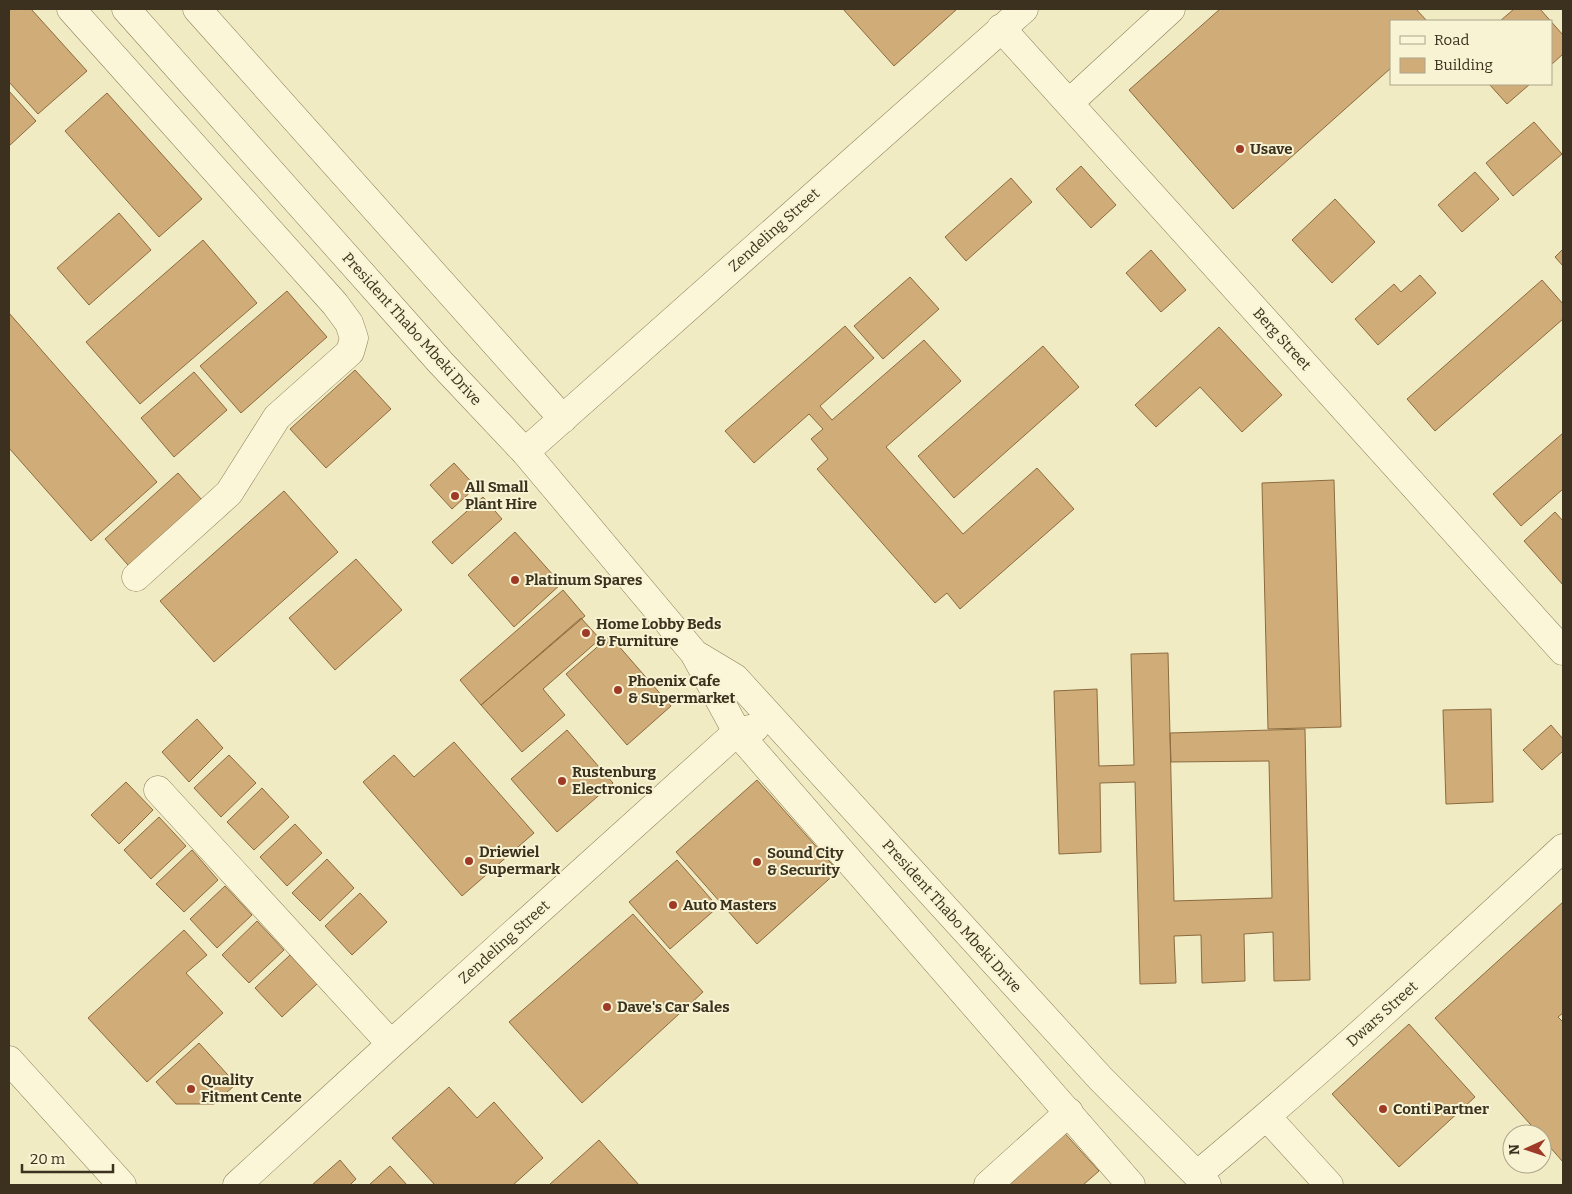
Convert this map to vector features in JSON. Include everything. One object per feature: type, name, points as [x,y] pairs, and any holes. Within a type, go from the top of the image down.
[{"type":"street","points":[[70,9],[335,304],[349,323],[354,338],[350,352],[277,417],[229,493],[136,577]]},
{"type":"street","name":"President Thabo Mbeki Drive","points":[[126,9],[441,363],[525,452],[694,653],[741,736],[1131,1185]]},
{"type":"street","points":[[197,9],[563,418]]},
{"type":"street","name":"Zendeling Street","points":[[525,452],[1024,9]]},
{"type":"street","points":[[1069,103],[1171,9]]},
{"type":"street","name":"Berg Street","points":[[1001,28],[1563,651]]},
{"type":"street","name":"President Thabo Mbeki Drive","points":[[694,653],[735,678],[1101,1079],[1202,1180]]},
{"type":"street","name":"Zendeling Street","points":[[236,1185],[391,1044],[741,736],[760,726],[785,731]]},
{"type":"street","points":[[254,1185],[741,736]]},
{"type":"street","points":[[158,790],[391,1044]]},
{"type":"street","name":"Dwars Street","points":[[1202,1180],[1268,1117],[1563,848]]},
{"type":"street","points":[[9,1060],[122,1185]]},
{"type":"street","points":[[988,1185],[1069,1112]]},
{"type":"street","points":[[1268,1117],[1329,1185]]},
{"type":"building","points":[[9,9],[31,9],[87,71],[38,114],[9,82]]},
{"type":"building","points":[[843,9],[957,9],[894,66]]},
{"type":"building","name":"Usave","points":[[1220,9],[1416,9],[1426,20],[1390,20],[1390,69],[1233,209],[1129,90]]},
{"type":"building","points":[[1514,9],[1540,9],[1550,20],[1501,20]]},
{"type":"building","points":[[1552,22],[1563,35],[1563,54],[1552,64]]},
{"type":"building","points":[[1490,85],[1529,85],[1507,104]]},
{"type":"building","points":[[9,91],[36,121],[9,146]]},
{"type":"building","points":[[107,93],[202,199],[159,237],[65,131]]},
{"type":"building","points":[[1534,122],[1562,154],[1513,196],[1486,163]]},
{"type":"building","points":[[1081,166],[1116,205],[1091,228],[1056,189]]},
{"type":"building","points":[[1475,172],[1499,199],[1462,232],[1438,205]]},
{"type":"building","points":[[1011,178],[1032,202],[966,261],[945,237]]},
{"type":"building","points":[[1335,199],[1375,242],[1332,283],[1292,240]]},
{"type":"building","points":[[119,213],[151,250],[89,305],[57,268]]},
{"type":"building","points":[[203,240],[257,303],[140,404],[86,342]]},
{"type":"building","points":[[1563,249],[1563,266],[1555,257]]},
{"type":"building","points":[[1151,250],[1186,290],[1161,312],[1126,273]]},
{"type":"building","points":[[1420,275],[1436,293],[1378,345],[1355,319],[1394,284],[1401,292]]},
{"type":"building","points":[[910,277],[939,309],[883,359],[854,326]]},
{"type":"building","points":[[1542,280],[1563,304],[1563,319],[1435,431],[1407,399]]},
{"type":"building","points":[[287,291],[327,337],[241,413],[200,366]]},
{"type":"building","points":[[9,313],[157,482],[91,541],[9,448]]},
{"type":"building","points":[[845,326],[874,358],[820,406],[832,420],[924,340],[961,381],[886,447],[963,534],[1037,468],[1074,509],[960,609],[947,593],[935,603],[817,469],[828,459],[811,439],[823,429],[809,414],[754,463],[725,431]]},
{"type":"building","points":[[1219,327],[1282,395],[1242,432],[1200,387],[1156,427],[1135,405]]},
{"type":"building","points":[[1043,346],[1079,387],[954,498],[918,456]]},
{"type":"building","points":[[355,370],[391,409],[326,468],[290,429]]},
{"type":"building","points":[[194,372],[227,410],[174,457],[141,418]]},
{"type":"building","points":[[1563,433],[1563,489],[1521,526],[1493,494]]},
{"type":"building","points":[[454,463],[476,487],[452,509],[430,485]]},
{"type":"building","points":[[178,473],[202,500],[135,573],[105,539]]},
{"type":"building","points":[[1334,480],[1341,727],[1268,729],[1262,483]]},
{"type":"building","points":[[284,491],[338,552],[214,662],[160,601]]},
{"type":"building","points":[[483,497],[502,519],[452,564],[432,542]]},
{"type":"building","points":[[1555,512],[1563,521],[1563,585],[1524,541]]},
{"type":"building","name":"Platinum Spares","points":[[515,532],[561,584],[514,627],[468,575]]},
{"type":"building","points":[[356,559],[402,610],[335,670],[289,618]]},
{"type":"building","points":[[563,590],[585,616],[481,705],[460,680]]},
{"type":"building","points":[[581,618],[600,639],[543,689],[565,715],[522,752],[481,705]]},
{"type":"building","name":"Phoenix Cafe & Supermarket","points":[[610,636],[671,706],[627,745],[566,674]]},
{"type":"building","points":[[1168,653],[1174,901],[1272,898],[1269,761],[1171,762],[1170,733],[1305,729],[1310,980],[1274,981],[1273,932],[1244,934],[1245,981],[1202,983],[1201,935],[1174,936],[1176,983],[1140,984],[1135,782],[1100,783],[1101,852],[1059,854],[1054,691],[1097,689],[1099,766],[1134,765],[1131,654]]},
{"type":"building","points":[[1491,709],[1493,802],[1446,804],[1443,710]]},
{"type":"building","points":[[197,719],[223,748],[189,782],[162,752]]},
{"type":"building","points":[[1551,725],[1563,739],[1563,751],[1542,770],[1523,750]]},
{"type":"building","name":"Rustenburg Electronics","points":[[567,730],[613,783],[557,832],[511,779]]},
{"type":"building","points":[[454,742],[534,833],[462,896],[363,782],[394,755],[414,777]]},
{"type":"building","points":[[229,755],[256,783],[221,817],[194,788]]},
{"type":"building","name":"Sound City & Security","points":[[757,780],[838,871],[757,944],[676,852]]},
{"type":"building","points":[[126,782],[153,810],[119,844],[91,815]]},
{"type":"building","points":[[262,788],[289,817],[254,850],[227,822]]},
{"type":"building","points":[[159,817],[186,846],[151,879],[124,850]]},
{"type":"building","points":[[295,824],[322,853],[287,886],[260,857]]},
{"type":"building","points":[[192,850],[218,880],[184,912],[156,884]]},
{"type":"building","points":[[327,859],[354,888],[320,921],[292,893]]},
{"type":"building","name":"Auto Masters","points":[[677,860],[718,907],[670,949],[629,902]]},
{"type":"building","points":[[225,886],[252,915],[217,948],[190,919]]},
{"type":"building","points":[[360,893],[387,922],[352,955],[325,926]]},
{"type":"building","points":[[1563,902],[1563,1013],[1558,1017],[1563,1022],[1563,1162],[1552,1149],[1552,1124],[1530,1124],[1435,1018]]},
{"type":"building","name":"Dave's Car Sales","points":[[633,914],[703,992],[582,1103],[509,1022]]},
{"type":"building","points":[[257,921],[284,950],[249,983],[222,955]]},
{"type":"building","points":[[184,930],[207,955],[186,973],[223,1013],[147,1082],[88,1018]]},
{"type":"building","points":[[290,955],[317,984],[282,1017],[255,988]]},
{"type":"building","points":[[1409,1024],[1475,1097],[1399,1167],[1332,1094]]},
{"type":"building","points":[[199,1043],[236,1084],[214,1104],[176,1104],[156,1082]]},
{"type":"building","points":[[449,1087],[477,1118],[494,1102],[543,1158],[513,1185],[435,1185],[392,1138]]},
{"type":"building","points":[[1060,1128],[1099,1171],[1083,1185],[997,1185]]},
{"type":"building","points":[[599,1140],[639,1185],[549,1185]]},
{"type":"building","points":[[340,1160],[356,1179],[350,1185],[312,1185]]},
{"type":"building","points":[[390,1166],[407,1185],[369,1185]]},
{"type":"place","name":"Usave","points":[[1240,149]]},
{"type":"place","name":"All Small Plant Hire","points":[[455,496]]},
{"type":"place","name":"Platinum Spares","points":[[515,580]]},
{"type":"place","name":"Home Lobby Beds & Furniture","points":[[586,633]]},
{"type":"place","name":"Phoenix Cafe & Supermarket","points":[[618,690]]},
{"type":"place","name":"Rustenburg Electronics","points":[[562,781]]},
{"type":"place","name":"Driewiel Supermark","points":[[469,861]]},
{"type":"place","name":"Sound City & Security","points":[[757,862]]},
{"type":"place","name":"Auto Masters","points":[[673,905]]},
{"type":"place","name":"Dave's Car Sales","points":[[607,1007]]},
{"type":"place","name":"Quality Fitment Cente","points":[[191,1089]]},
{"type":"place","name":"Conti Partner","points":[[1383,1109]]}]
